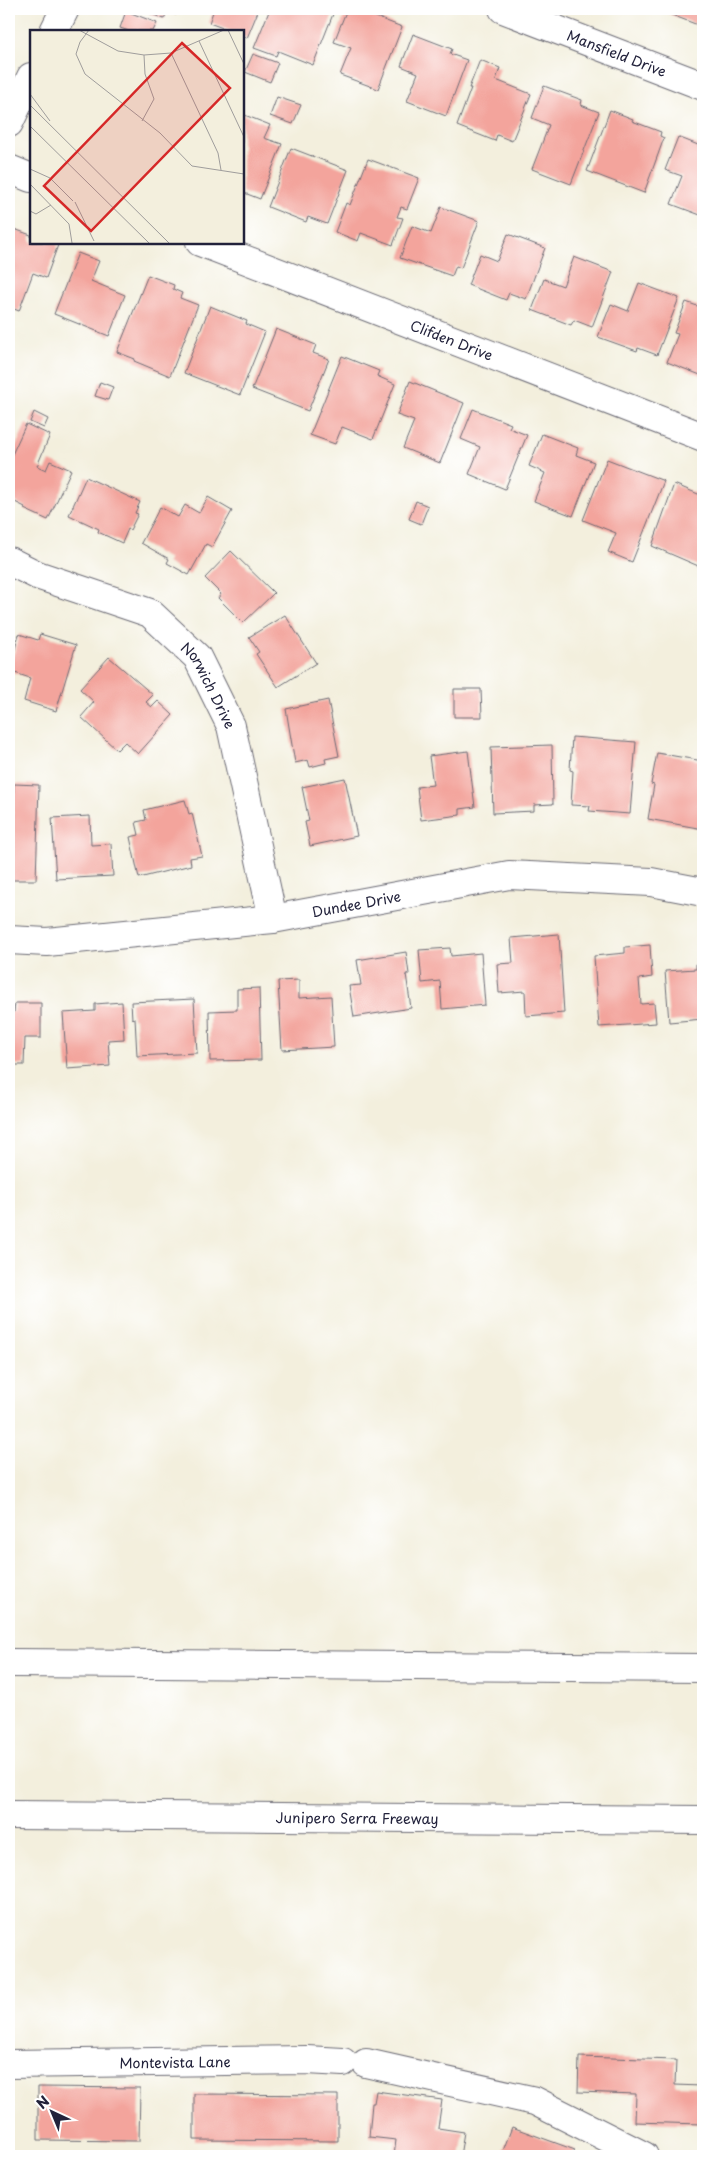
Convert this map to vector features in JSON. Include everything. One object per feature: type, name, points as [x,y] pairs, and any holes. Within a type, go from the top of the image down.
[{"type":"main road","points":[[54,30],[64,9]]},
{"type":"main road","name":"Mansfield Drive","points":[[504,9],[703,86]]},
{"type":"main road","points":[[9,123],[30,79]]},
{"type":"main road","points":[[9,169],[30,178]]},
{"type":"main road","name":"Clifden Drive","points":[[205,244],[703,436]]},
{"type":"main road","name":"Norwich Drive","points":[[9,561],[37,575],[150,612],[197,657],[231,726],[273,919]]},
{"type":"main road","name":"Dundee Drive","points":[[9,940],[47,942],[273,919],[509,875],[651,882],[703,892]]},
{"type":"main road","points":[[9,1663],[703,1668]]},
{"type":"main road","name":"Junipero Serra Freeway","points":[[9,1814],[703,1820]]},
{"type":"main road","name":"Montevista Lane","points":[[9,2064],[307,2060],[354,2063],[535,2101],[644,2156]]},
{"type":"building","points":[[139,9],[178,9],[176,15],[167,12],[164,19]]},
{"type":"building","points":[[214,9],[259,9],[247,38],[244,37],[244,30],[228,30],[209,23]]},
{"type":"building","points":[[270,9],[335,9],[313,65],[278,51],[276,56],[254,48]]},
{"type":"building","points":[[347,9],[355,9],[402,27],[378,89],[340,75],[351,48],[334,42]]},
{"type":"building","points":[[656,9],[703,9],[703,22],[700,20],[698,25]]},
{"type":"building","points":[[126,11],[157,23],[154,30],[126,30],[120,28]]},
{"type":"building","points":[[413,34],[452,49],[450,54],[467,60],[446,116],[407,101],[418,73],[401,66]]},
{"type":"building","points":[[253,54],[278,63],[270,82],[245,72]]},
{"type":"building","points":[[480,60],[500,68],[496,80],[531,94],[512,141],[497,135],[495,141],[457,126]]},
{"type":"building","points":[[544,86],[582,100],[581,105],[599,112],[571,184],[532,169],[549,125],[532,118]]},
{"type":"building","points":[[277,97],[301,105],[293,124],[270,116]]},
{"type":"building","points":[[610,110],[661,132],[660,136],[664,138],[644,193],[587,171]]},
{"type":"building","points":[[244,115],[270,125],[264,138],[282,144],[260,199],[244,193]]},
{"type":"building","points":[[678,137],[703,147],[703,216],[671,204],[682,176],[665,170]]},
{"type":"building","points":[[291,148],[348,170],[327,224],[308,217],[306,222],[268,207]]},
{"type":"building","points":[[368,159],[419,178],[407,209],[401,207],[397,217],[403,218],[393,245],[361,233],[358,241],[335,232],[346,203],[350,205]]},
{"type":"building","points":[[441,207],[479,221],[461,268],[456,266],[452,276],[400,258],[412,226],[431,233]]},
{"type":"building","points":[[14,229],[30,235],[30,244],[58,245],[46,278],[33,273],[19,311],[9,307],[9,243]]},
{"type":"building","points":[[508,234],[545,248],[526,299],[509,293],[506,300],[468,285],[480,254],[497,261]]},
{"type":"building","points":[[78,253],[99,261],[91,281],[125,295],[109,336],[54,314]]},
{"type":"building","points":[[574,257],[613,272],[592,327],[574,320],[571,325],[532,310],[544,279],[563,286]]},
{"type":"building","points":[[148,275],[174,285],[173,289],[182,293],[180,298],[198,305],[170,376],[117,352]]},
{"type":"building","points":[[639,283],[679,298],[657,355],[638,348],[637,351],[598,337],[611,304],[628,311]]},
{"type":"building","points":[[686,302],[703,308],[703,376],[667,362],[678,334],[674,333]]},
{"type":"building","points":[[210,306],[247,321],[246,324],[265,332],[240,395],[184,373]]},
{"type":"building","points":[[276,329],[316,345],[313,353],[329,359],[308,411],[252,389]]},
{"type":"building","points":[[342,356],[379,371],[377,376],[395,384],[373,439],[342,427],[335,444],[310,435]]},
{"type":"building","points":[[410,381],[464,403],[440,463],[403,448],[414,421],[397,415]]},
{"type":"building","points":[[100,382],[113,387],[108,400],[95,396]]},
{"type":"building","points":[[473,409],[511,424],[509,428],[527,435],[505,489],[469,474],[480,447],[461,439]]},
{"type":"building","points":[[34,412],[48,419],[44,428],[30,422]]},
{"type":"building","points":[[26,424],[50,435],[37,466],[46,470],[50,461],[71,470],[48,520],[24,509],[25,507],[9,499],[9,461]]},
{"type":"building","points":[[542,434],[578,448],[576,455],[594,462],[573,516],[534,501],[545,473],[529,466]]},
{"type":"building","points":[[607,459],[664,481],[632,562],[608,552],[616,533],[583,520]]},
{"type":"building","points":[[86,477],[140,502],[135,513],[138,514],[130,530],[128,529],[122,543],[98,532],[99,529],[69,515]]},
{"type":"building","points":[[674,484],[703,496],[703,568],[652,546]]},
{"type":"building","points":[[208,497],[232,511],[212,547],[206,544],[189,575],[167,563],[169,559],[141,543],[160,507],[178,517],[185,505],[199,513]]},
{"type":"building","points":[[416,501],[428,506],[421,524],[409,519]]},
{"type":"building","points":[[231,551],[274,593],[243,623],[218,598],[221,594],[205,578]]},
{"type":"building","points":[[285,615],[316,663],[278,687],[256,654],[259,652],[249,637]]},
{"type":"building","points":[[19,634],[38,640],[40,634],[76,645],[56,711],[24,701],[30,678],[9,671]]},
{"type":"building","points":[[109,657],[153,695],[146,702],[152,707],[158,701],[173,715],[138,754],[125,742],[117,750],[81,717],[94,702],[80,689]]},
{"type":"building","points":[[454,689],[481,689],[482,717],[454,717]]},
{"type":"building","points":[[328,700],[339,756],[325,759],[326,763],[310,767],[308,760],[295,763],[286,709]]},
{"type":"building","points":[[572,737],[636,742],[630,814],[589,811],[590,806],[571,805],[573,771],[570,770]]},
{"type":"building","points":[[552,745],[553,804],[534,805],[534,811],[493,813],[491,747]]},
{"type":"building","points":[[468,751],[475,807],[460,809],[460,815],[421,820],[417,787],[433,785],[429,756]]},
{"type":"building","points":[[657,753],[703,761],[703,829],[648,819],[654,785],[651,784]]},
{"type":"building","points":[[345,778],[357,836],[310,846],[305,822],[309,821],[302,787]]},
{"type":"building","points":[[14,784],[39,785],[36,880],[9,880],[9,814],[13,814]]},
{"type":"building","points":[[185,800],[189,814],[192,813],[202,856],[190,858],[191,865],[139,878],[130,837],[139,835],[136,822],[146,820],[144,810]]},
{"type":"building","points":[[90,816],[91,845],[111,844],[113,876],[56,879],[52,818]]},
{"type":"building","points":[[559,934],[564,1013],[526,1016],[525,991],[499,993],[497,964],[513,963],[511,938]]},
{"type":"building","points":[[650,945],[652,977],[639,979],[641,1004],[654,1003],[656,1023],[599,1027],[594,956],[625,953],[625,947]]},
{"type":"building","points":[[450,948],[451,956],[481,953],[485,1005],[442,1009],[440,981],[422,983],[419,950]]},
{"type":"building","points":[[406,952],[409,974],[406,974],[411,1008],[354,1017],[349,986],[361,985],[357,960]]},
{"type":"building","points":[[703,962],[703,1019],[669,1022],[665,971],[696,969],[696,963]]},
{"type":"building","points":[[299,980],[299,998],[331,996],[334,1047],[282,1050],[278,981]]},
{"type":"building","points":[[259,988],[261,1060],[210,1061],[209,1011],[237,1010],[237,989]]},
{"type":"building","points":[[194,999],[197,1053],[137,1056],[135,1018],[132,1019],[131,1002]]},
{"type":"building","points":[[122,1002],[124,1039],[108,1040],[110,1066],[67,1069],[63,1013],[95,1011],[95,1004]]},
{"type":"building","points":[[15,1003],[41,1003],[41,1038],[25,1038],[24,1065],[9,1065],[9,1011],[14,1012]]},
{"type":"building","points":[[579,2057],[676,2060],[675,2085],[701,2086],[701,2094],[703,2094],[703,2140],[700,2140],[701,2124],[635,2122],[636,2094],[578,2092]]},
{"type":"building","points":[[38,2087],[140,2088],[139,2141],[38,2140]]},
{"type":"building","points":[[376,2091],[442,2100],[438,2128],[464,2132],[460,2156],[394,2156],[396,2140],[369,2137],[372,2103],[374,2103]]},
{"type":"building","points":[[194,2094],[338,2095],[338,2141],[194,2140]]},
{"type":"building","points":[[512,2127],[575,2150],[572,2156],[501,2156]]}]
